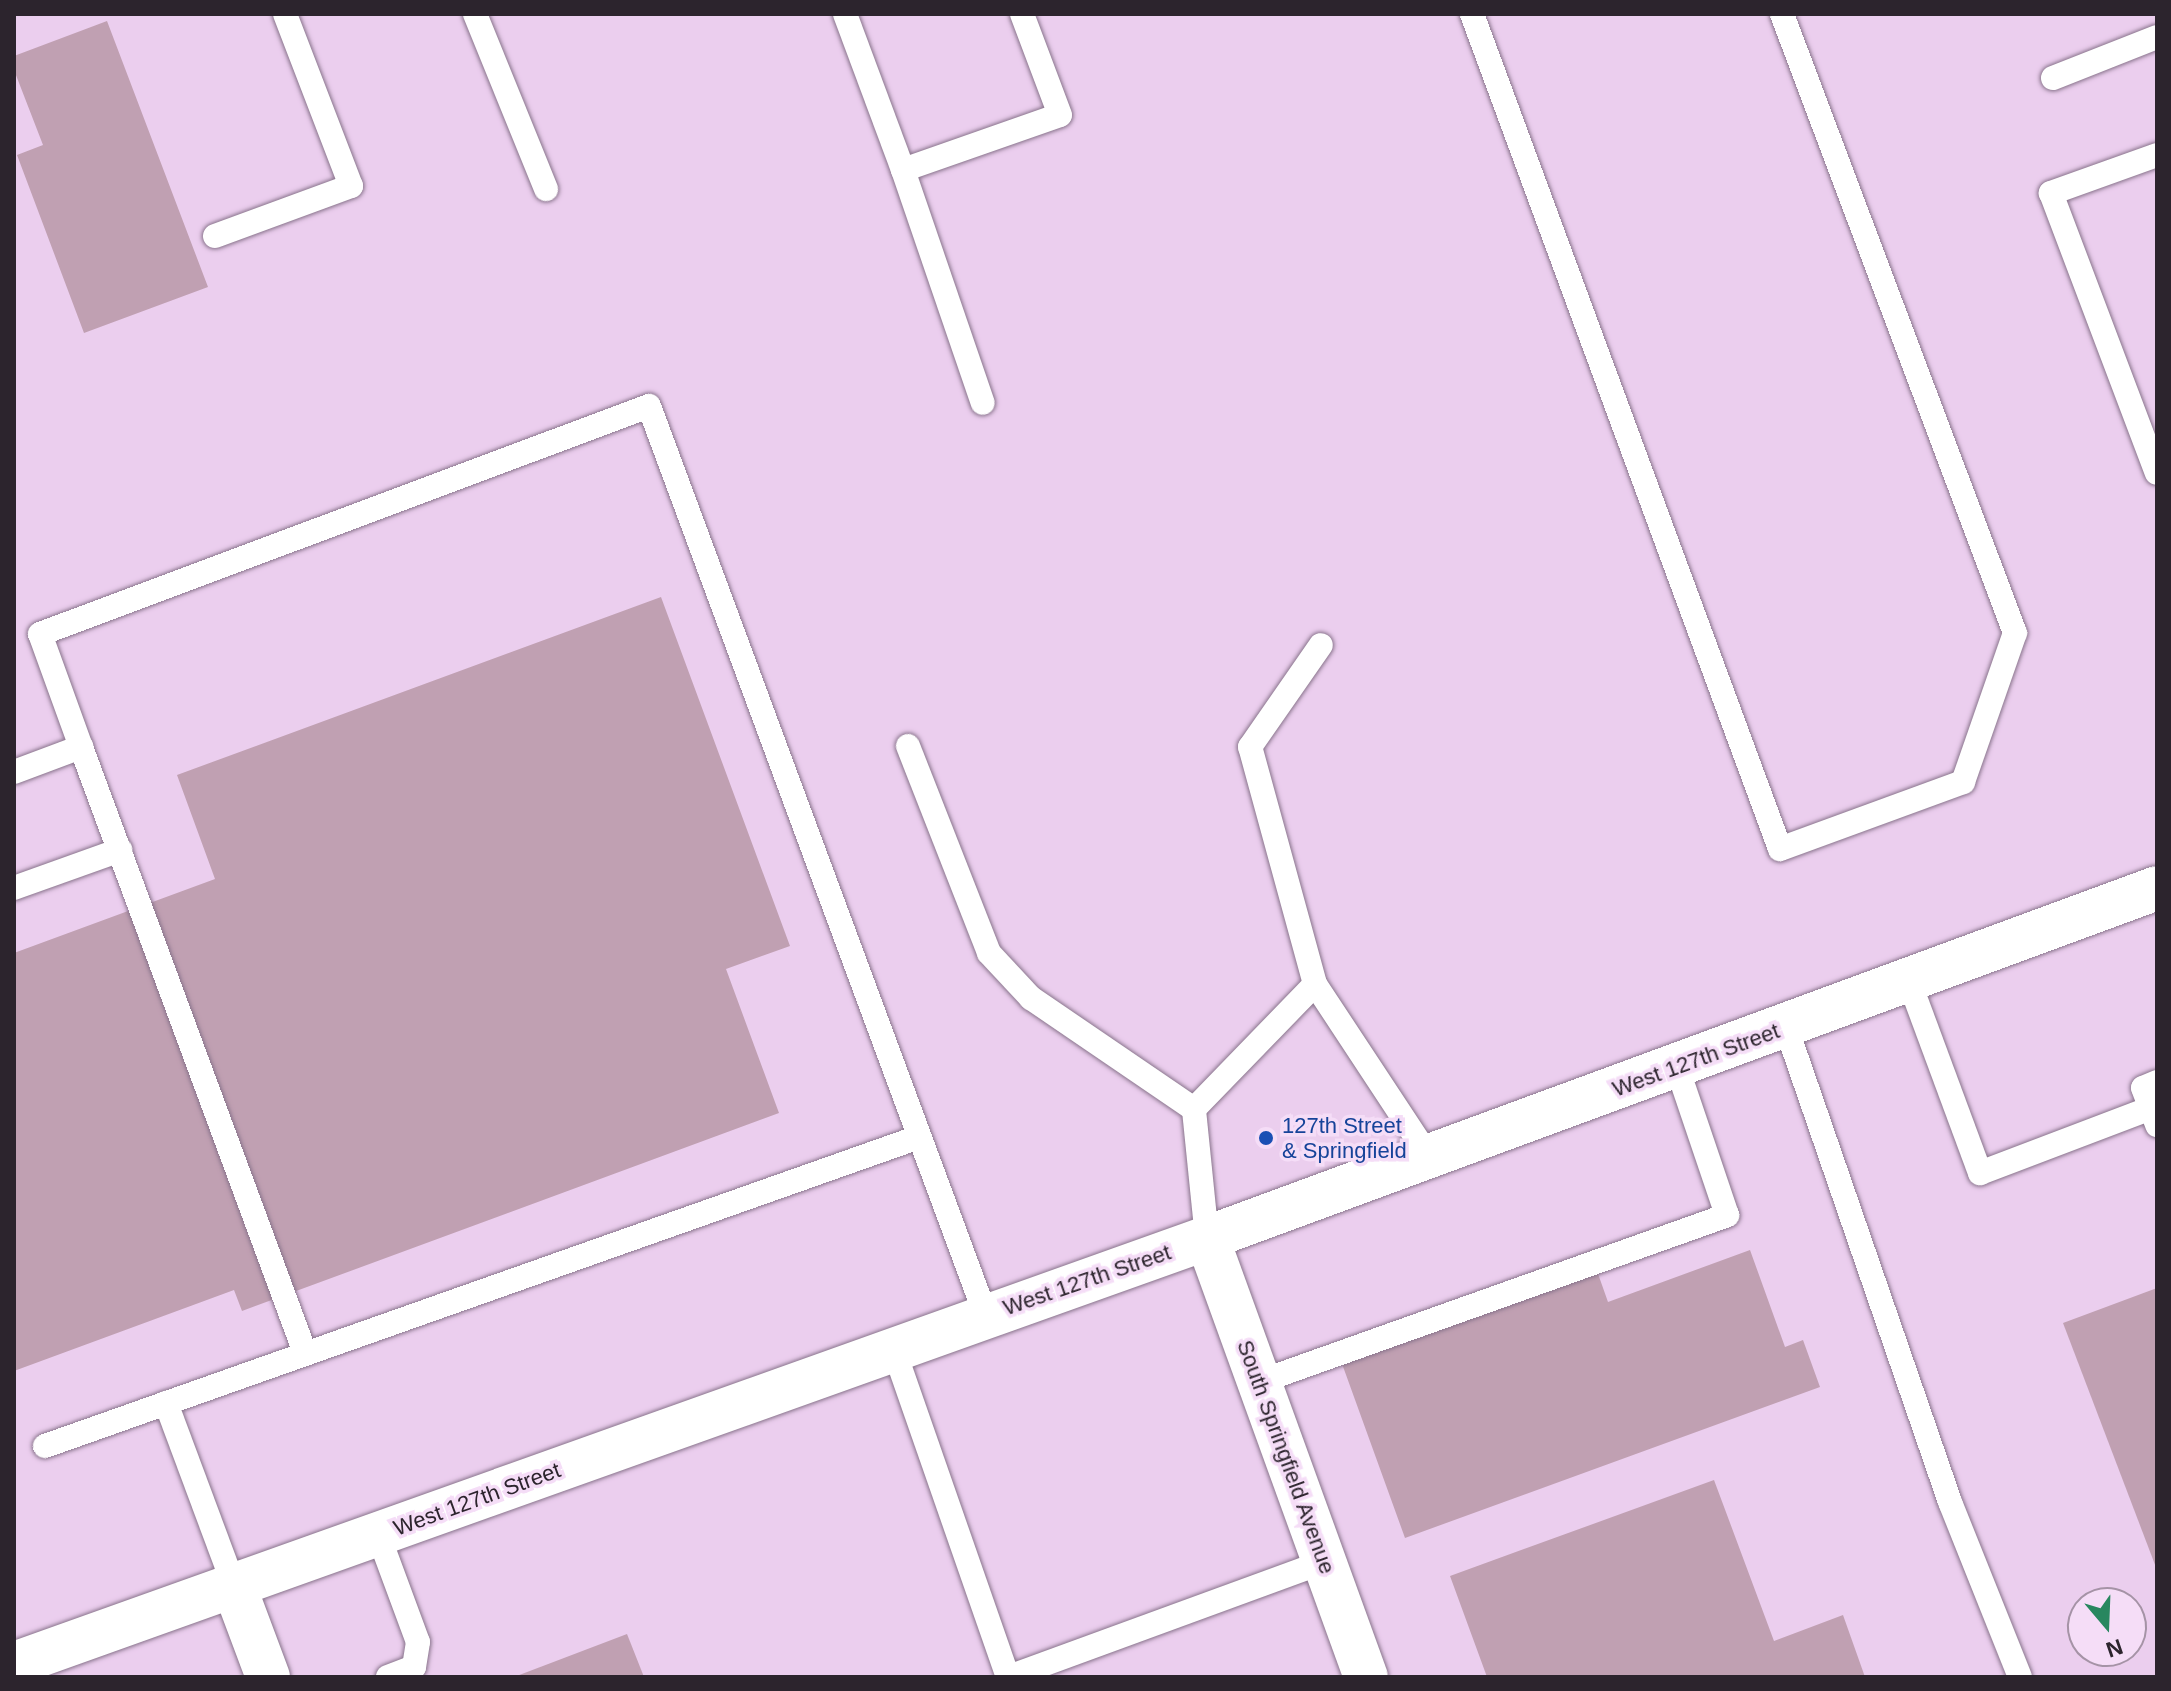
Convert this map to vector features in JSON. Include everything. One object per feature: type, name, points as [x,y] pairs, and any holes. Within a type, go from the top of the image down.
[{"type":"main road","name":"West 127th Street","points":[[14,1664],[1207,1238],[2157,888]]},
{"type":"main road","name":"South Springfield Avenue","points":[[1207,1238],[1366,1677]]},
{"type":"main road","points":[[234,1586],[268,1677]]},
{"type":"lane","points":[[215,236],[351,186],[285,14]]},
{"type":"lane","points":[[475,14],[546,189]]},
{"type":"lane","points":[[845,14],[903,170],[983,403]]},
{"type":"lane","points":[[903,170],[1060,115],[1022,14]]},
{"type":"lane","points":[[1472,14],[1780,849],[1963,782],[2015,633],[1782,14]]},
{"type":"lane","points":[[2053,78],[2157,37]]},
{"type":"lane","points":[[2156,473],[2051,193],[2157,155]]},
{"type":"lane","points":[[305,1353],[40,634],[649,406],[916,1138],[986,1316]]},
{"type":"lane","points":[[1321,645],[1250,747],[1315,984],[1429,1157]]},
{"type":"lane","points":[[908,746],[989,953],[1031,998],[1194,1109]]},
{"type":"lane","points":[[14,772],[81,747]]},
{"type":"lane","points":[[14,888],[120,850]]},
{"type":"lane","points":[[1909,981],[1980,1173],[2154,1117],[2143,1088],[2157,1082]]},
{"type":"lane","points":[[1207,1238],[1194,1109],[1315,984]]},
{"type":"lane","points":[[1786,1027],[1950,1502],[2020,1677]]},
{"type":"lane","points":[[1259,1382],[1727,1215],[1677,1067]]},
{"type":"lane","points":[[45,1446],[916,1138]]},
{"type":"lane","points":[[894,1350],[1009,1677],[1324,1562]]},
{"type":"lane","points":[[166,1403],[234,1586]]},
{"type":"lane","points":[[378,1534],[418,1642],[414,1667],[388,1677]]},
{"type":"shaded area","points":[[14,14],[2157,14],[2157,1677],[14,1677]]},
{"type":"building","points":[[107,21],[208,287],[84,333],[17,155],[43,145],[14,70],[14,56]]},
{"type":"building","points":[[661,597],[790,946],[726,969],[779,1113],[242,1311],[234,1290],[14,1371],[14,953],[215,879],[177,775]]},
{"type":"building","points":[[1750,1250],[1785,1347],[1803,1340],[1820,1387],[1405,1538],[1341,1361],[1596,1268],[1608,1302]]},
{"type":"building","points":[[2157,1288],[2157,1570],[2063,1323]]},
{"type":"building","points":[[1714,1480],[1774,1641],[1843,1615],[1865,1677],[1487,1677],[1450,1576]]},
{"type":"building","points":[[627,1634],[644,1677],[514,1677]]},
{"type":"place","name":"127th Street & Springfield","points":[[1266,1138]]}]
